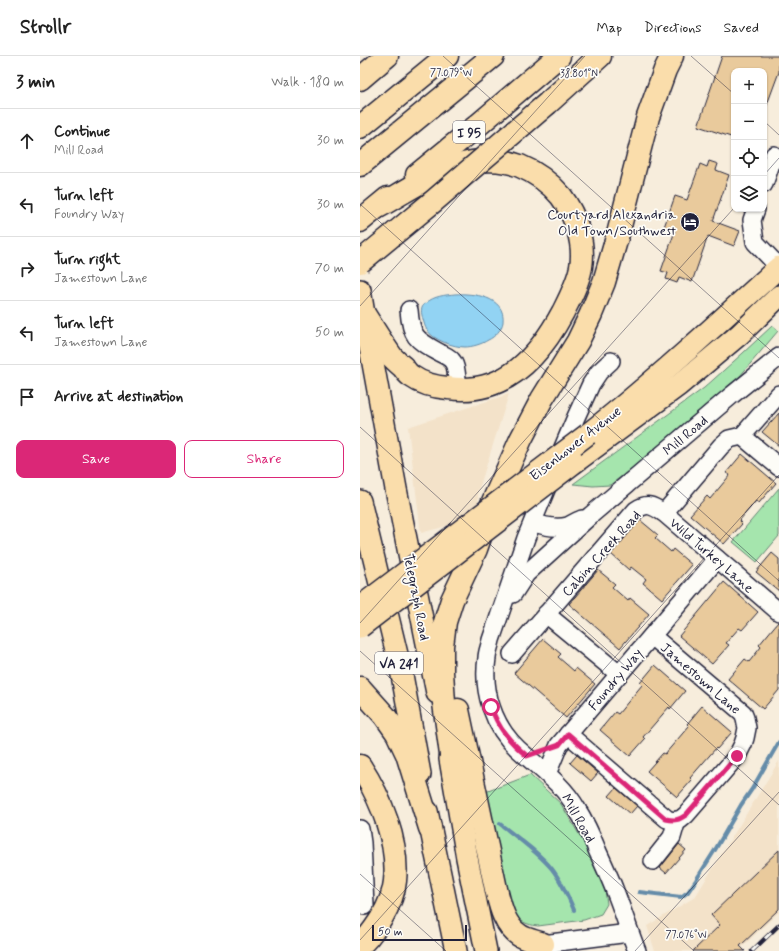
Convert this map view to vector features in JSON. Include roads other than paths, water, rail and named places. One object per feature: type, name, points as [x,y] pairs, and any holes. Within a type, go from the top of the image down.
[{"type":"highway","points":[[360,78],[388,56]]},
{"type":"highway","points":[[363,125],[447,56]]},
{"type":"highway","points":[[366,160],[493,56]]},
{"type":"highway","name":"I 95","points":[[360,222],[477,126],[559,56]]},
{"type":"highway","points":[[360,262],[436,200],[600,56]]},
{"type":"highway","points":[[454,777],[444,703],[442,672],[442,646],[445,622],[452,600],[476,549],[494,500],[521,439],[542,399],[578,341],[602,288],[618,234],[648,117],[665,70],[672,56]]},
{"type":"highway","points":[[364,314],[392,357],[411,376],[436,387],[458,390],[474,389],[486,386],[511,375],[532,356],[557,323],[568,301],[581,267],[579,234],[576,222],[565,202],[558,192],[541,177],[530,170],[517,165],[505,162],[483,160],[472,162],[447,170],[426,180],[378,207]]},
{"type":"highway","points":[[476,549],[468,582],[460,606],[453,656],[454,682],[458,711],[496,889],[502,910],[513,930],[528,940],[534,947]]},
{"type":"highway","points":[[360,688],[385,716],[397,733],[407,754],[430,828]]},
{"type":"highway","points":[[360,766],[374,790],[384,813],[395,852],[396,870],[395,883],[387,908],[373,932],[360,945]]},
{"type":"main road","name":"Eisenhower Avenue","points":[[360,607],[612,415],[779,267]]},
{"type":"main road","name":"Telegraph Road","points":[[360,290],[397,496],[454,777],[467,858],[486,951]]},
{"type":"main road","name":"Eisenhower Avenue","points":[[360,627],[575,462],[679,385],[740,334],[779,296]]},
{"type":"main road","name":"VA 241","points":[[360,501],[402,675],[430,828],[456,951]]},
{"type":"main road","points":[[467,858],[488,908],[501,928],[507,934],[520,941],[530,943],[534,947]]},
{"type":"street","points":[[767,176],[774,155]]},
{"type":"street","points":[[755,212],[752,220],[755,242],[779,267]]},
{"type":"street","points":[[409,310],[410,326],[416,337],[421,342],[447,356],[453,361],[455,365],[458,390]]},
{"type":"street","name":"Mill Road","points":[[501,612],[526,574],[591,515],[779,356]]},
{"type":"street","points":[[532,522],[591,384],[598,372],[610,361]]},
{"type":"street","name":"Cabin Creek Road","points":[[512,654],[636,510],[649,505],[664,513],[721,446],[729,439],[742,436],[779,394]]},
{"type":"street","points":[[742,436],[779,467]]},
{"type":"street","name":"Wild Turkey Lane","points":[[664,513],[779,612]]},
{"type":"street","name":"Mill Road","points":[[591,515],[567,526],[556,527],[532,522],[491,640],[487,658],[487,690],[495,718],[505,734],[517,748],[547,774],[568,795],[585,822],[615,892],[629,933],[637,951]]},
{"type":"street","name":"Foundry Way","points":[[547,774],[563,740],[717,559]]},
{"type":"street","points":[[546,614],[619,674]]},
{"type":"street","name":"Jamestown Lane","points":[[652,636],[743,713],[747,728],[743,744],[737,756],[686,815],[680,820],[677,820]]},
{"type":"street","points":[[527,756],[563,740],[666,819],[673,821],[677,820],[672,837],[653,861]]},
{"type":"street","points":[[360,829],[365,906]]},
{"type":"street","points":[[534,947],[629,933]]},
{"type":"water","points":[[455,294],[470,294],[494,301],[502,313],[503,322],[496,335],[480,344],[465,347],[455,346],[444,342],[430,334],[422,317],[423,306],[436,297]]},
{"type":"waterway","points":[[639,892],[681,897],[688,892],[715,850],[779,742]]},
{"type":"waterway","points":[[500,824],[534,851],[552,869],[562,884],[574,910]]},
{"type":"railway","points":[[752,951],[779,925]]},
{"type":"place","name":"Courtyard Alexandria Old Town/Southwest","points":[[690,222]]}]
